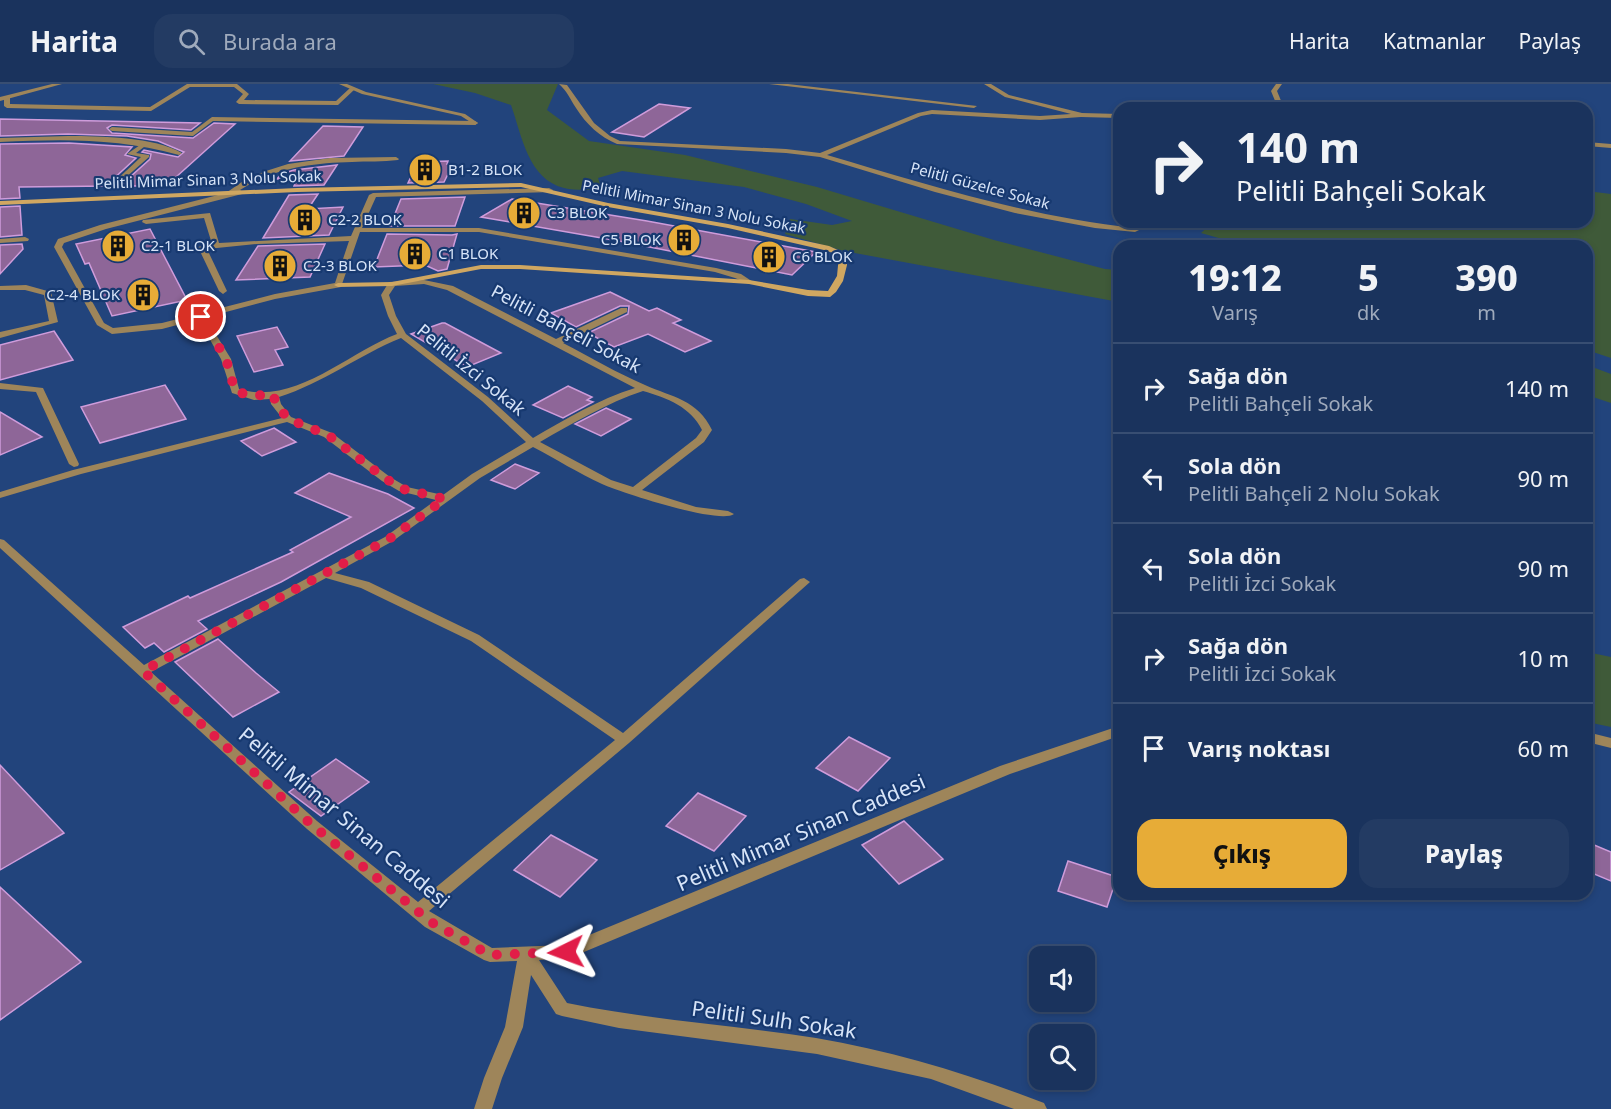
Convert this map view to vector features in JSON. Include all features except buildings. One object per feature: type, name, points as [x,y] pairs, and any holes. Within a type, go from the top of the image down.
[{"type":"street","points":[[59,84],[3,99],[8,106],[151,109],[189,85],[235,86],[246,94],[238,102],[338,103],[352,89]]},
{"type":"street","points":[[112,129],[193,134],[212,119],[475,123],[464,115],[352,89],[342,84]]},
{"type":"street","name":"Pelitli Güzelce Sokak","points":[[562,84],[568,87],[580,109],[609,140],[619,143],[786,151],[821,155],[1045,218],[1096,227],[1135,230]]},
{"type":"street","points":[[772,84],[1002,110],[1113,116]]},
{"type":"street","points":[[987,84],[1007,96],[1059,107],[1083,115]]},
{"type":"street","points":[[1279,84],[1274,91],[1279,102]]},
{"type":"street","name":"Pelitli Güzelce Sokak","points":[[821,155],[920,114],[932,112],[1040,118],[1083,115]]},
{"type":"street","points":[[0,140],[91,140],[145,144],[179,153]]},
{"type":"street","points":[[114,185],[147,156],[130,154],[145,144]]},
{"type":"street","points":[[1593,144],[1611,146]]},
{"type":"street","points":[[396,159],[327,160],[282,166],[263,172],[235,193],[103,226],[68,238],[58,247],[101,325],[112,331],[129,331],[201,317],[275,297],[338,285],[373,195],[549,190]]},
{"type":"street","name":"Pelitli Mimar Sinan 3 Nolu Sokak","points":[[0,203],[521,184],[608,205],[739,229],[826,248],[843,254],[844,261],[837,288],[830,294],[808,293],[749,282],[520,267],[481,267],[392,284],[338,285]]},
{"type":"street","points":[[103,226],[207,215],[216,244]]},
{"type":"street","points":[[223,291],[202,247],[216,244],[356,234],[463,229],[716,270],[738,276],[749,282]]},
{"type":"street","points":[[0,241],[25,238]]},
{"type":"street","name":"Pelitli Bahçeli Sokak","points":[[392,284],[424,282],[450,288],[643,388]]},
{"type":"street","points":[[392,284],[385,295],[386,303],[402,335]]},
{"type":"street","points":[[0,288],[26,287],[48,294],[54,322],[0,335]]},
{"type":"street","points":[[557,342],[624,310]]},
{"type":"street","name":"Pelitli İzci Sokak","points":[[201,317],[226,359],[235,391],[251,396],[273,394],[312,382],[336,371],[386,339],[402,335],[485,399],[532,442],[607,482],[694,510],[728,514]]},
{"type":"street","points":[[0,386],[40,390],[74,464]]},
{"type":"street","points":[[634,491],[700,440],[707,430],[703,418],[692,410],[665,393],[643,388]]},
{"type":"street","name":"Pelitli Bahçeli Sokak","points":[[143,671],[389,539],[532,442],[599,406],[643,388]]},
{"type":"street","points":[[273,394],[276,404],[288,419],[328,435],[386,479],[403,489],[445,499]]},
{"type":"street","points":[[0,495],[77,472],[288,419]]},
{"type":"street","name":"Pelitli Mimar Sinan Caddesi","points":[[0,542],[312,825],[431,922],[490,955],[566,952],[1005,770],[1113,733]]},
{"type":"street","points":[[326,574],[365,585],[475,638],[624,740]]},
{"type":"street","points":[[418,911],[624,740],[804,582]]},
{"type":"street","points":[[1593,738],[1611,743]]},
{"type":"street","points":[[483,1109],[514,1028],[526,954]]},
{"type":"street","name":"Pelitli Sulh Sokak","points":[[526,954],[562,1009],[619,1021],[817,1046],[931,1071],[1038,1109]]},
{"type":"green space","points":[[433,84],[558,84],[547,110],[589,141],[685,155],[817,187],[994,240],[1113,270],[1113,301],[844,251],[785,234],[790,219],[832,225],[852,221],[806,204],[744,187],[622,171],[598,178],[602,190],[564,188],[542,176],[534,166],[523,143],[511,105],[475,93]]},
{"type":"green space","points":[[1593,192],[1611,194],[1611,358],[1593,352],[1593,240],[1226,240],[1201,233],[1206,228],[1593,228]]},
{"type":"green space","points":[[1593,367],[1611,374],[1611,403],[1593,397]]},
{"type":"green space","points":[[1593,653],[1611,657],[1611,727],[1593,723]]},
{"type":"place","name":"B1-2 BLOK","points":[[425,170]]},
{"type":"place","name":"C3 BLOK","points":[[524,213]]},
{"type":"place","name":"C2-2 BLOK","points":[[305,220]]},
{"type":"place","name":"C5 BLOK","points":[[684,240]]},
{"type":"place","name":"C2-1 BLOK","points":[[118,246]]},
{"type":"place","name":"C1 BLOK","points":[[415,254]]},
{"type":"place","name":"C6 BLOK","points":[[769,257]]},
{"type":"place","name":"C2-3 BLOK","points":[[280,266]]},
{"type":"place","name":"C2-4 BLOK","points":[[143,295]]},
{"type":"route","points":[[201,317],[211,330],[226,359],[235,391],[251,396],[273,394],[281,413],[288,419],[328,435],[386,479],[403,489],[445,499],[389,539],[143,671],[312,825],[431,922],[490,955],[566,952]]}]
